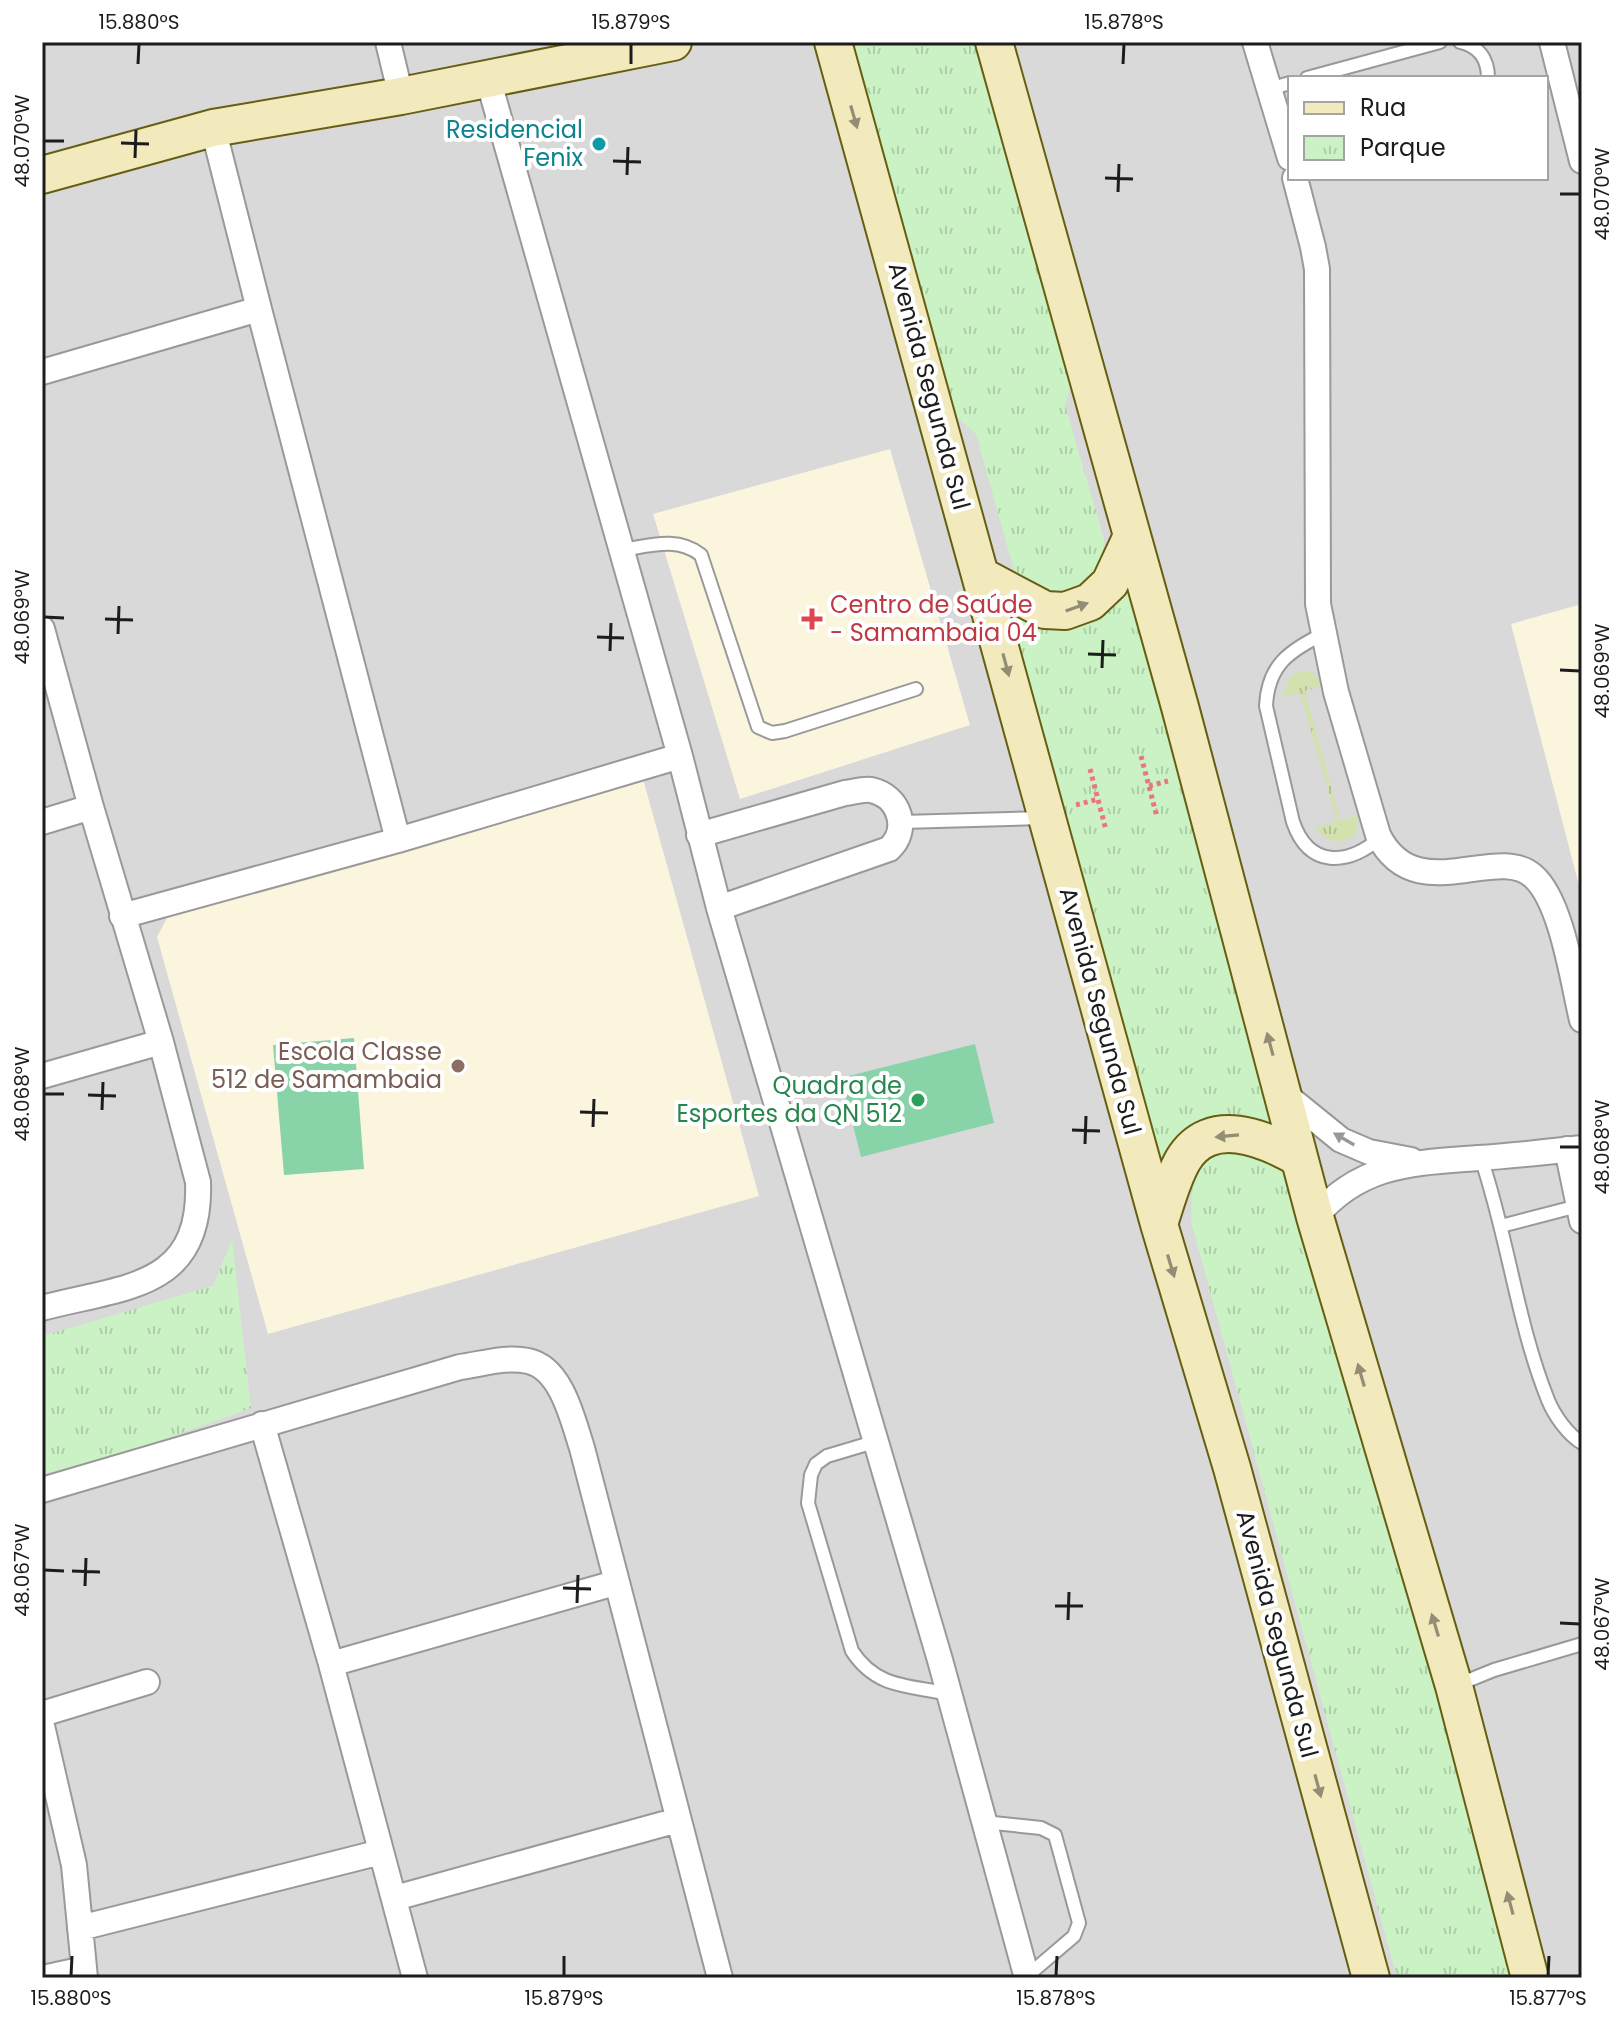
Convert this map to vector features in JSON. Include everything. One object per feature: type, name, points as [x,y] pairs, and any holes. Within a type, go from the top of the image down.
[{"type":"main road","points":[[42,175],[213,128],[401,96],[669,42]]},
{"type":"main road","name":"Avenida Segunda Sul","points":[[833,42],[981,576],[1065,813],[1159,1224],[1232,1468],[1371,1978]]},
{"type":"main road","points":[[994,42],[1132,536],[1315,1217],[1454,1686],[1530,1978]]},
{"type":"main road","points":[[981,576],[1045,610],[1065,611],[1090,602],[1110,583],[1132,536]]},
{"type":"main road","points":[[1159,1224],[1184,1159],[1204,1139],[1220,1135],[1247,1135],[1273,1143],[1299,1158]]},
{"type":"street","points":[[388,42],[401,96]]},
{"type":"street","points":[[1255,42],[1280,86],[1288,144]]},
{"type":"street","points":[[1552,42],[1582,161]]},
{"type":"street","points":[[488,79],[680,756],[719,908],[949,1694],[1027,1978]]},
{"type":"street","points":[[213,128],[398,840]]},
{"type":"street","points":[[1295,180],[1317,269],[1317,583],[1323,634],[1336,692],[1380,838],[1398,860],[1419,870],[1433,873],[1505,867],[1519,868],[1535,877],[1550,900],[1559,923],[1582,1020]]},
{"type":"street","points":[[42,372],[259,309]]},
{"type":"street","points":[[42,629],[122,916],[161,1042],[198,1182],[198,1213],[189,1243],[172,1265],[146,1282],[42,1308]]},
{"type":"street","points":[[122,916],[398,840],[680,756]]},
{"type":"street","points":[[699,835],[845,793],[870,790],[886,797],[902,822],[901,833],[889,849],[719,908]]},
{"type":"street","points":[[42,822],[91,807]]},
{"type":"street","points":[[42,1076],[161,1042]]},
{"type":"street","points":[[1283,1093],[1341,1140],[1369,1152],[1417,1162]]},
{"type":"street","points":[[1315,1217],[1344,1188],[1378,1173],[1417,1162],[1574,1148],[1580,1213]]},
{"type":"street","points":[[42,1490],[460,1367],[507,1360],[531,1361],[548,1373],[566,1398],[582,1448],[720,1978]]},
{"type":"street","points":[[262,1424],[331,1664],[415,1978]]},
{"type":"street","points":[[331,1664],[615,1583]]},
{"type":"street","points":[[42,1714],[147,1682]]},
{"type":"street","points":[[42,1726],[74,1865],[84,1973],[43,1978]]},
{"type":"street","points":[[395,1898],[678,1820]]},
{"type":"street","points":[[80,1928],[381,1852]]},
{"type":"lane","points":[[1314,76],[1440,42]]},
{"type":"lane","points":[[1460,42],[1480,52],[1486,62],[1488,76]]},
{"type":"lane","points":[[621,550],[674,543],[689,545],[701,555],[758,727],[772,733],[785,731],[916,689]]},
{"type":"lane","points":[[1323,634],[1284,658],[1272,673],[1267,692],[1266,706],[1293,822],[1299,838],[1309,851],[1322,856],[1352,857],[1364,852],[1380,838]]},
{"type":"lane","points":[[902,822],[1065,813]]},
{"type":"lane","points":[[1481,1158],[1549,1402],[1566,1427],[1582,1443]]},
{"type":"lane","points":[[1501,1226],[1580,1213]]},
{"type":"lane","points":[[874,1442],[827,1456],[816,1464],[811,1475],[808,1503],[819,1544],[852,1651],[863,1667],[878,1678],[949,1694]]},
{"type":"lane","points":[[1454,1686],[1494,1670],[1582,1644]]},
{"type":"lane","points":[[984,1822],[1041,1828],[1055,1835],[1079,1923],[1074,1936],[1027,1978]]},
{"type":"path","points":[[1141,756],[1157,817]]},
{"type":"path","points":[[1090,769],[1106,830]]},
{"type":"path","points":[[1065,813],[1098,799]]},
{"type":"shaded area","points":[[42,42],[1582,42],[1582,1978],[42,1978]]},
{"type":"shaded area","name":"Centro de Saúde - Samambaia 04","points":[[890,449],[970,725],[740,799],[653,514]]},
{"type":"shaded area","points":[[1582,604],[1582,897],[1511,624]]},
{"type":"shaded area","name":"Escola Classe 512 de Samambaia","points":[[643,779],[759,1196],[268,1334],[157,937],[169,914]]},
{"type":"green space","points":[[850,42],[978,42],[1072,382],[1065,405],[1104,539],[1096,573],[1091,580],[1075,589],[1051,596],[1021,581],[1013,567],[976,434],[956,416]]},
{"type":"green space","points":[[1127,577],[1280,1129],[1244,1116],[1213,1117],[1186,1133],[1161,1162],[1009,610]]},
{"type":"green space","points":[[1304,670],[1313,673],[1324,685],[1305,691],[1340,820],[1359,815],[1356,834],[1345,840],[1329,840],[1315,828],[1337,821],[1300,693],[1283,697],[1290,676]]},
{"type":"green space","points":[[354,1038],[364,1169],[284,1175],[273,1045]]},
{"type":"green space","name":"Quadra de Esportes da QN 512","points":[[975,1044],[994,1123],[861,1157],[841,1078]]},
{"type":"green space","points":[[1231,1143],[1280,1156],[1523,1978],[1397,1978],[1191,1221],[1192,1184],[1201,1159]]},
{"type":"green space","points":[[232,1240],[251,1408],[140,1448],[42,1475],[42,1336],[213,1286]]},
{"type":"place","name":"Residencial Fenix","points":[[599,144]]},
{"type":"place","name":"Centro de Saúde - Samambaia 04","points":[[812,619]]},
{"type":"place","name":"Escola Classe 512 de Samambaia","points":[[458,1066]]},
{"type":"place","name":"Quadra de Esportes da QN 512","points":[[918,1100]]}]
